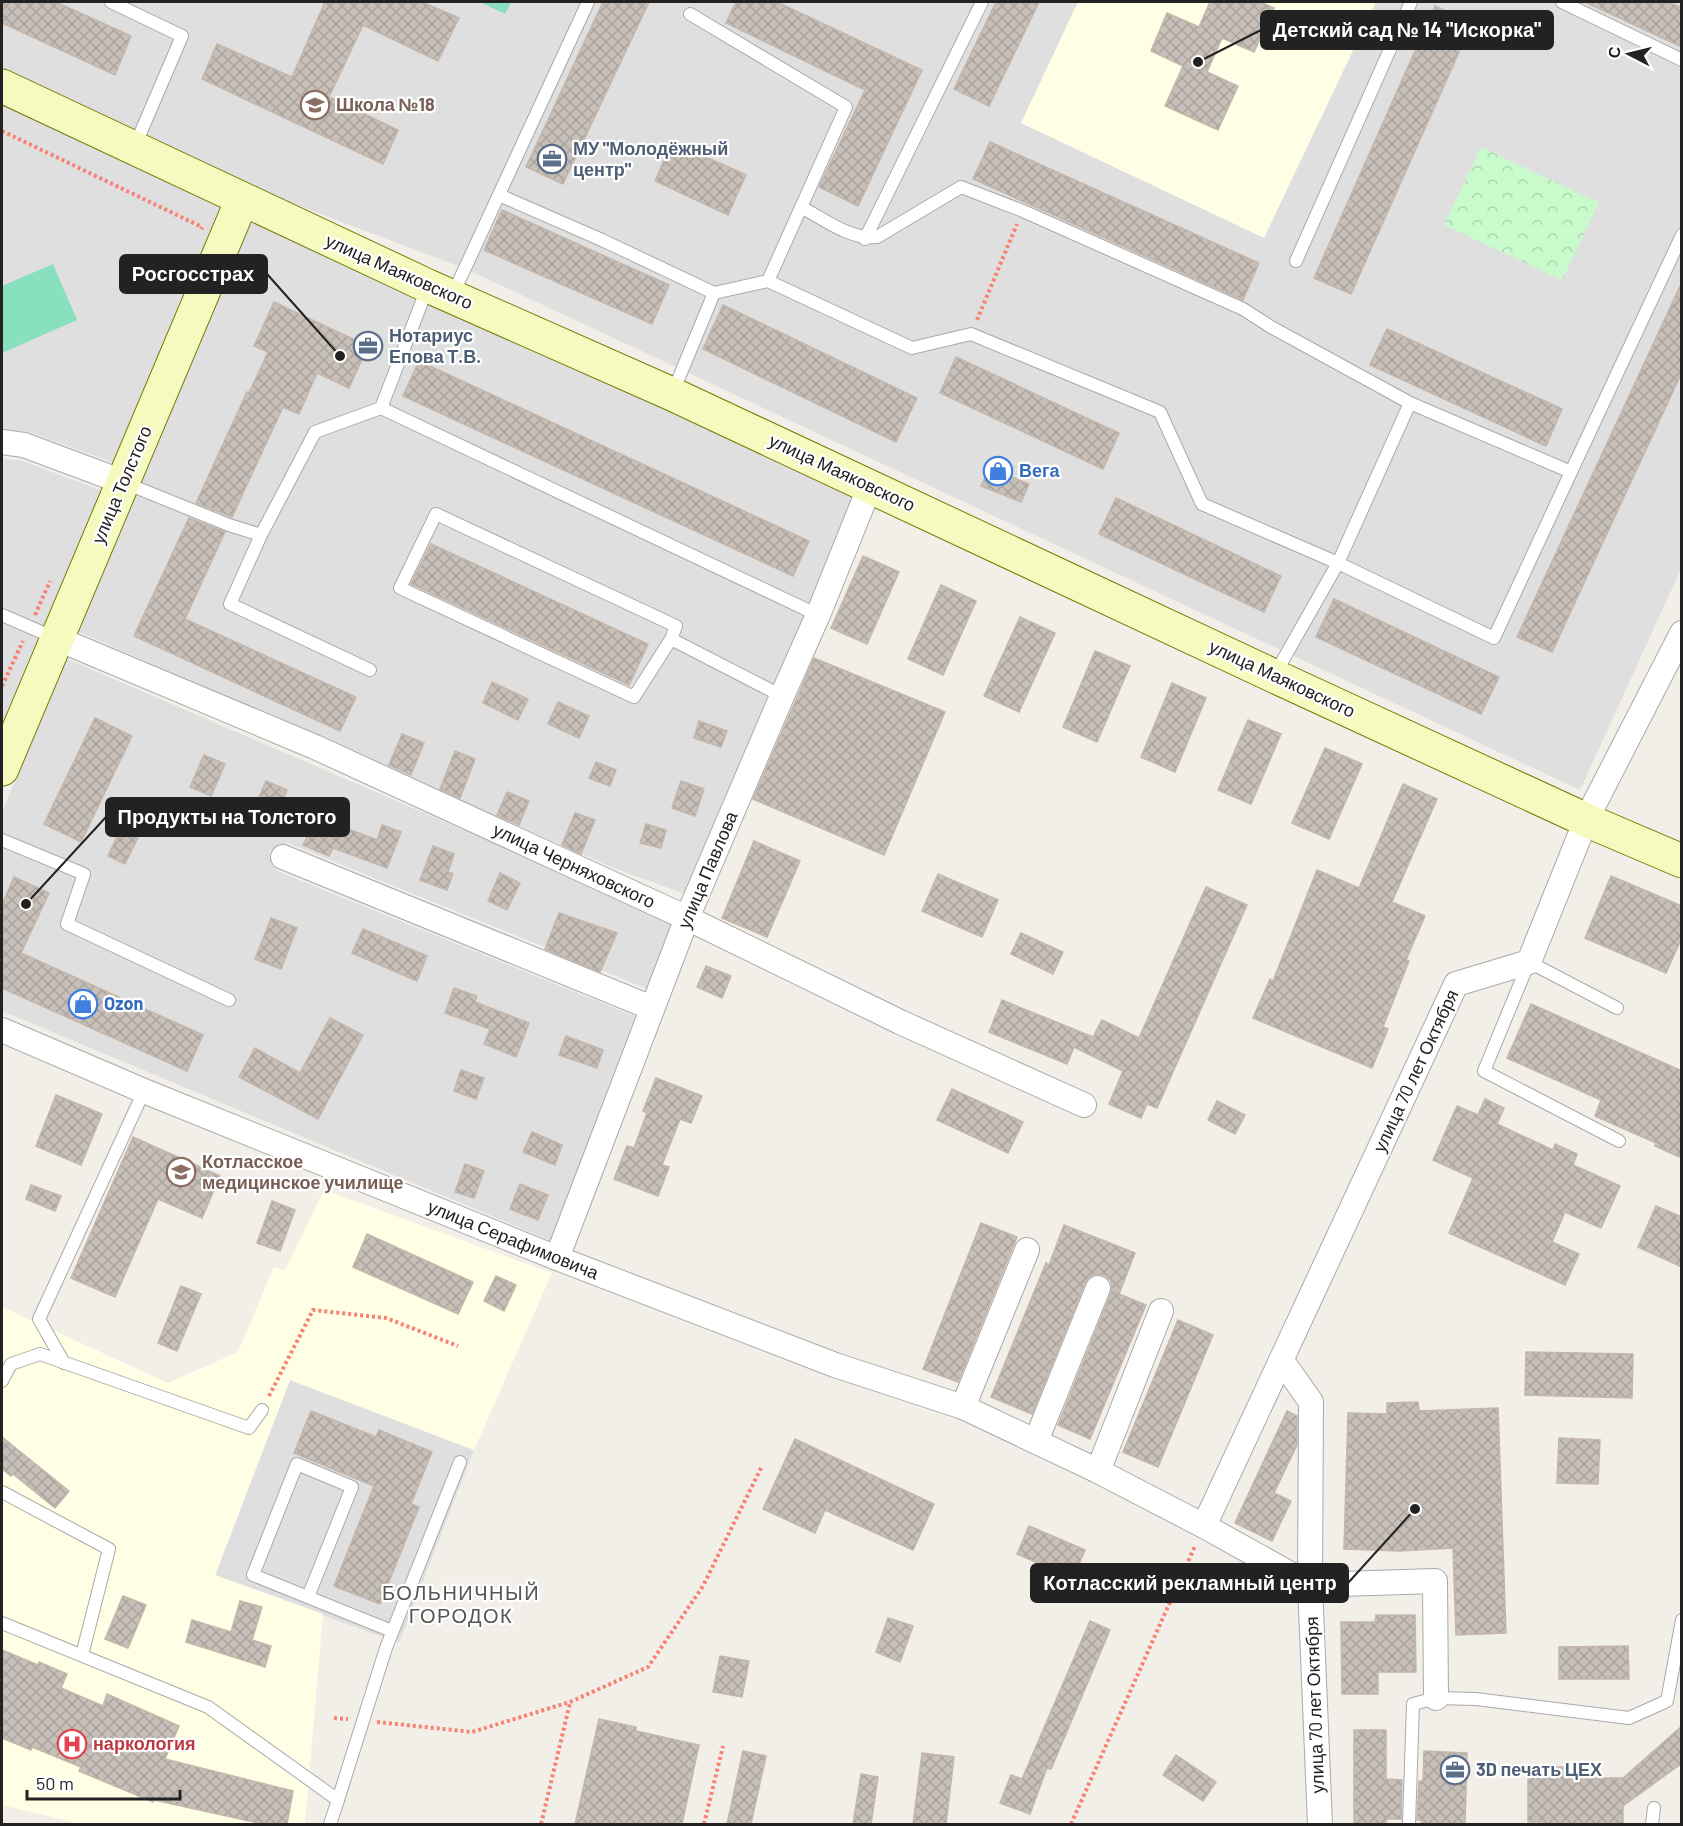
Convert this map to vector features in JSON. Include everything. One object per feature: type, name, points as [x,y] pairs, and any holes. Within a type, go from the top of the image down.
[{"type":"street","name":"улица Маяковского","points":[[2,86],[242,200],[672,394],[1274,676],[1682,861]]},
{"type":"street","name":"улица Толстого","points":[[2,770],[242,200]]},
{"type":"street","points":[[2,442],[24,445],[123,482]]},
{"type":"street","name":"улица Павлова","points":[[557,1258],[687,918],[818,615],[870,486]]},
{"type":"street","points":[[1529,962],[1586,819],[1682,633]]},
{"type":"street","name":"улица Черняховского","points":[[58,639],[315,747],[687,918],[900,1022],[1084,1105]]},
{"type":"street","points":[[283,857],[652,1008]]},
{"type":"street","name":"улица 70 лет Октября","points":[[1204,1526],[1456,984],[1529,962]]},
{"type":"street","name":"улица Серафимовича","points":[[2,1030],[144,1091],[557,1258],[836,1365],[963,1407],[1098,1471],[1310,1585]]},
{"type":"street","points":[[963,1407],[1027,1250]]},
{"type":"street","points":[[1036,1441],[1098,1288]]},
{"type":"street","points":[[1098,1471],[1161,1311]]},
{"type":"street","name":"улица 70 лет Октября","points":[[1282,1361],[1311,1402],[1310,1585],[1320,1824]]},
{"type":"street","points":[[1310,1585],[1435,1581],[1436,1698]]},
{"type":"lane","points":[[111,2],[182,36],[134,149]]},
{"type":"lane","points":[[370,670],[230,604],[261,536],[315,432],[381,408],[440,291],[499,195],[588,2]]},
{"type":"lane","points":[[864,239],[982,2]]},
{"type":"lane","points":[[1296,261],[1411,2]]},
{"type":"lane","points":[[1562,2],[1682,60]]},
{"type":"lane","points":[[690,14],[846,107],[768,281]]},
{"type":"lane","points":[[801,207],[844,231],[864,239],[877,237],[961,187],[1023,211],[1243,309],[1271,327],[1410,403],[1571,472]]},
{"type":"lane","points":[[499,195],[714,293],[768,281],[912,348],[971,334],[1160,412],[1202,504],[1338,563],[1494,638],[1682,235]]},
{"type":"lane","points":[[672,394],[714,293]]},
{"type":"lane","points":[[1274,676],[1338,563],[1410,403]]},
{"type":"lane","points":[[381,408],[818,615]]},
{"type":"lane","points":[[123,482],[261,536]]},
{"type":"lane","points":[[436,514],[676,626],[671,639],[634,697],[400,588],[436,514]]},
{"type":"lane","points":[[2,615],[58,639]]},
{"type":"lane","points":[[671,639],[782,696]]},
{"type":"lane","points":[[2,840],[84,874],[67,924],[229,1000]]},
{"type":"lane","points":[[1617,1008],[1529,962],[1484,1071],[1619,1141]]},
{"type":"lane","points":[[64,1363],[39,1319],[144,1091]]},
{"type":"lane","points":[[2,1381],[11,1364],[40,1354],[249,1428],[261,1410]]},
{"type":"lane","points":[[330,1824],[392,1631],[460,1462]]},
{"type":"lane","points":[[308,1597],[352,1487],[297,1464],[253,1575],[392,1631]]},
{"type":"lane","points":[[2,1492],[109,1549],[82,1655]]},
{"type":"lane","points":[[1409,1824],[1413,1704],[1436,1698],[1476,1699],[1629,1718],[1667,1701],[1682,1620]]},
{"type":"lane","points":[[2,1623],[208,1707],[338,1800]]},
{"type":"lane","points":[[1652,1824],[1654,1808]]},
{"type":"path","points":[[2,131],[202,227]]},
{"type":"path","points":[[971,334],[1023,211]]},
{"type":"path","points":[[261,1410],[313,1310],[386,1318],[458,1346]]},
{"type":"path","points":[[334,1718],[472,1732],[570,1702],[648,1667],[703,1586],[762,1466]]},
{"type":"path","points":[[1071,1824],[1204,1526]]},
{"type":"path","points":[[541,1824],[570,1702]]},
{"type":"path","points":[[704,1824],[723,1746]]},
{"type":"shaded area","points":[[2,2],[1681,2],[1681,569],[1580,790],[466,269],[247,186],[2,69]]},
{"type":"shaded area","points":[[1078,2],[1376,2],[1264,238],[1021,123]]},
{"type":"shaded area","points":[[2,100],[223,207],[115,463],[26,431],[2,431]]},
{"type":"shaded area","points":[[250,219],[862,488],[688,895],[611,867],[77,631]]},
{"type":"shaded area","points":[[2,459],[20,460],[103,491],[2,730]]},
{"type":"shaded area","points":[[65,658],[677,922],[650,990],[288,843],[269,851],[277,871],[639,1018],[554,1242],[2,1011],[2,813]]},
{"type":"shaded area","points":[[324,1190],[552,1273],[474,1450],[290,1380],[215,1575],[323,1614],[305,1824],[80,1824],[2,1805],[2,1307],[168,1383],[238,1352],[274,1267],[285,1270]]},
{"type":"shaded area","points":[[290,1380],[474,1450],[399,1643],[215,1576]]},
{"type":"green space","points":[[480,2],[511,2],[505,14]]},
{"type":"green space","points":[[1481,147],[1599,203],[1562,280],[1444,225]]},
{"type":"green space","points":[[53,264],[77,320],[2,353],[2,286]]},
{"type":"building","points":[[2,2],[56,2],[131,36],[115,75],[2,23]]},
{"type":"building","points":[[325,2],[422,2],[459,18],[438,61],[363,25],[329,97],[398,130],[383,164],[202,79],[217,44],[292,77]]},
{"type":"building","points":[[603,2],[649,2],[563,184],[526,167]]},
{"type":"building","points":[[736,2],[777,2],[922,70],[858,206],[819,187],[865,90],[726,23]]},
{"type":"building","points":[[996,2],[1039,2],[989,106],[954,89]]},
{"type":"building","points":[[1210,2],[1260,2],[1274,8],[1254,52],[1222,38],[1207,72],[1238,86],[1218,130],[1165,106],[1183,66],[1151,51],[1167,13],[1199,27]]},
{"type":"building","points":[[1585,2],[1668,2],[1682,8],[1682,47]]},
{"type":"building","points":[[1435,6],[1472,23],[1351,294],[1314,278]]},
{"type":"building","points":[[672,142],[746,175],[728,215],[655,181]]},
{"type":"building","points":[[990,142],[1259,263],[1243,300],[973,179]]},
{"type":"building","points":[[502,210],[669,285],[652,324],[484,250]]},
{"type":"building","points":[[1682,282],[1682,372],[1552,652],[1517,637]]},
{"type":"building","points":[[274,302],[368,346],[349,388],[317,373],[299,414],[283,407],[232,517],[196,503],[268,352],[254,346]]},
{"type":"building","points":[[723,305],[917,398],[896,442],[703,349]]},
{"type":"building","points":[[1387,329],[1562,409],[1546,446],[1370,365]]},
{"type":"building","points":[[956,357],[1119,433],[1103,469],[940,393]]},
{"type":"building","points":[[419,361],[809,541],[793,576],[403,396]]},
{"type":"building","points":[[989,468],[1029,484],[1021,502],[981,486]]},
{"type":"building","points":[[1116,498],[1281,576],[1264,612],[1099,534]]},
{"type":"building","points":[[189,518],[225,532],[185,619],[356,697],[340,731],[134,636]]},
{"type":"building","points":[[431,544],[648,644],[629,685],[411,584]]},
{"type":"building","points":[[863,556],[899,572],[867,644],[831,628]]},
{"type":"building","points":[[941,585],[976,601],[943,675],[908,659]]},
{"type":"building","points":[[1334,599],[1499,677],[1481,714],[1316,637]]},
{"type":"building","points":[[1020,617],[1055,633],[1019,712],[984,696]]},
{"type":"building","points":[[1095,651],[1130,666],[1097,742],[1063,727]]},
{"type":"building","points":[[814,658],[945,712],[884,855],[753,799]]},
{"type":"building","points":[[492,682],[528,699],[518,720],[483,703]]},
{"type":"building","points":[[1172,683],[1206,698],[1175,772],[1141,757]]},
{"type":"building","points":[[558,702],[589,716],[579,738],[548,724]]},
{"type":"building","points":[[95,718],[132,736],[81,842],[44,824]]},
{"type":"building","points":[[1248,720],[1281,734],[1251,804],[1218,790]]},
{"type":"building","points":[[699,721],[727,731],[721,747],[694,738]]},
{"type":"building","points":[[402,734],[424,743],[411,775],[389,765]]},
{"type":"building","points":[[1325,748],[1362,764],[1329,839],[1292,823]]},
{"type":"building","points":[[455,751],[475,759],[460,798],[440,789]]},
{"type":"building","points":[[204,755],[225,764],[211,796],[190,787]]},
{"type":"building","points":[[596,762],[616,770],[610,786],[589,778]]},
{"type":"building","points":[[266,781],[287,790],[273,822],[252,814]]},
{"type":"building","points":[[681,781],[704,789],[695,816],[672,808]]},
{"type":"building","points":[[1403,784],[1437,799],[1392,902],[1425,916],[1406,960],[1409,961],[1383,1027],[1388,1029],[1372,1068],[1253,1018],[1270,979],[1273,981],[1317,870],[1359,888]]},
{"type":"building","points":[[507,792],[529,801],[519,825],[497,815]]},
{"type":"building","points":[[319,811],[345,823],[343,827],[377,840],[382,825],[401,832],[387,868],[333,848],[329,856],[303,845]]},
{"type":"building","points":[[575,813],[595,820],[581,854],[562,845]]},
{"type":"building","points":[[646,824],[666,830],[661,848],[640,843]]},
{"type":"building","points":[[121,828],[138,837],[125,864],[108,856]]},
{"type":"building","points":[[754,841],[800,861],[767,937],[722,918]]},
{"type":"building","points":[[433,846],[454,854],[448,872],[453,874],[447,890],[420,880]]},
{"type":"building","points":[[500,873],[520,883],[507,910],[488,901]]},
{"type":"building","points":[[938,874],[998,900],[982,937],[922,911]]},
{"type":"building","points":[[1611,876],[1682,906],[1682,937],[1666,973],[1585,938]]},
{"type":"building","points":[[14,877],[49,893],[21,953],[203,1035],[187,1071],[2,988],[2,905]]},
{"type":"building","points":[[1206,887],[1247,905],[1157,1108],[1147,1104],[1141,1118],[1109,1104],[1123,1071],[1074,1047],[1067,1064],[989,1032],[1002,1000],[1093,1037],[1102,1020],[1139,1038]]},
{"type":"building","points":[[559,913],[617,933],[600,972],[545,949]]},
{"type":"building","points":[[271,918],[297,928],[281,969],[255,959]]},
{"type":"building","points":[[363,929],[427,956],[417,981],[352,953]]},
{"type":"building","points":[[1021,933],[1063,952],[1053,974],[1011,954]]},
{"type":"building","points":[[706,966],[731,976],[722,998],[697,987]]},
{"type":"building","points":[[454,988],[477,996],[475,1002],[529,1023],[516,1057],[484,1044],[490,1029],[445,1013]]},
{"type":"building","points":[[1531,1004],[1682,1071],[1682,1158],[1655,1146],[1656,1143],[1595,1116],[1601,1100],[1507,1058]]},
{"type":"building","points":[[330,1018],[363,1035],[318,1119],[239,1077],[255,1048],[300,1073]]},
{"type":"building","points":[[566,1036],[603,1050],[597,1068],[559,1055]]},
{"type":"building","points":[[461,1070],[484,1078],[476,1099],[454,1091]]},
{"type":"building","points":[[656,1078],[702,1096],[691,1123],[680,1119],[662,1165],[669,1167],[658,1196],[614,1179],[627,1146],[634,1148],[647,1113],[643,1111]]},
{"type":"building","points":[[952,1089],[1023,1122],[1008,1153],[937,1120]]},
{"type":"building","points":[[56,1095],[102,1114],[81,1165],[36,1146]]},
{"type":"building","points":[[1485,1099],[1504,1108],[1497,1124],[1553,1150],[1555,1144],[1577,1154],[1573,1165],[1620,1186],[1601,1228],[1565,1212],[1552,1242],[1579,1254],[1565,1285],[1449,1233],[1473,1178],[1433,1160],[1457,1106],[1478,1115]]},
{"type":"building","points":[[1217,1101],[1245,1115],[1235,1134],[1208,1120]]},
{"type":"building","points":[[532,1132],[562,1145],[555,1165],[523,1152]]},
{"type":"building","points":[[133,1137],[220,1176],[202,1218],[158,1199],[115,1297],[71,1278]]},
{"type":"building","points":[[465,1164],[484,1171],[474,1198],[455,1192]]},
{"type":"building","points":[[520,1184],[548,1195],[538,1220],[510,1209]]},
{"type":"building","points":[[31,1185],[61,1196],[55,1211],[26,1199]]},
{"type":"building","points":[[272,1201],[295,1210],[280,1251],[257,1243]]},
{"type":"building","points":[[1656,1206],[1682,1217],[1682,1267],[1638,1247]]},
{"type":"building","points":[[981,1223],[1017,1237],[958,1382],[923,1369]]},
{"type":"building","points":[[1064,1225],[1135,1253],[1119,1294],[1146,1305],[1090,1439],[1058,1425],[1111,1293],[1112,1285],[1104,1275],[1095,1274],[1085,1283],[1032,1414],[991,1397],[1046,1263],[1049,1265]]},
{"type":"building","points":[[367,1234],[473,1282],[458,1314],[353,1267]]},
{"type":"building","points":[[496,1276],[516,1285],[504,1311],[484,1301]]},
{"type":"building","points":[[181,1286],[201,1294],[177,1351],[158,1343]]},
{"type":"building","points":[[1178,1320],[1213,1335],[1158,1467],[1123,1452]]},
{"type":"building","points":[[1526,1352],[1633,1354],[1632,1398],[1525,1395]]},
{"type":"building","points":[[1418,1402],[1419,1411],[1498,1408],[1506,1633],[1456,1635],[1453,1548],[1400,1551],[1344,1549],[1348,1413],[1387,1414],[1387,1403]]},
{"type":"building","points":[[311,1411],[376,1437],[379,1430],[432,1452],[411,1504],[419,1507],[380,1604],[334,1586],[374,1486],[294,1453]]},
{"type":"building","points":[[1287,1411],[1297,1416],[1297,1445],[1274,1493],[1291,1501],[1272,1541],[1235,1523]]},
{"type":"building","points":[[2,1437],[69,1491],[55,1508],[13,1474],[11,1476],[2,1469]]},
{"type":"building","points":[[1559,1438],[1600,1440],[1598,1484],[1557,1483]]},
{"type":"building","points":[[795,1439],[934,1504],[913,1550],[825,1510],[815,1533],[763,1509]]},
{"type":"building","points":[[1029,1526],[1085,1550],[1073,1578],[1017,1554]]},
{"type":"building","points":[[123,1596],[146,1605],[128,1648],[105,1639]]},
{"type":"building","points":[[240,1601],[262,1607],[252,1640],[271,1646],[265,1667],[186,1642],[192,1620],[231,1632]]},
{"type":"building","points":[[1376,1615],[1415,1615],[1416,1672],[1378,1672],[1378,1694],[1342,1694],[1341,1622],[1375,1622]]},
{"type":"building","points":[[888,1618],[913,1626],[900,1662],[876,1652]]},
{"type":"building","points":[[1090,1621],[1110,1630],[1051,1769],[1047,1768],[1030,1814],[1000,1803],[1011,1775],[1022,1779]]},
{"type":"building","points":[[1628,1646],[1629,1679],[1559,1679],[1559,1647]]},
{"type":"building","name":"наркология","points":[[2,1650],[67,1674],[61,1688],[103,1706],[107,1694],[179,1726],[165,1759],[293,1791],[287,1824],[263,1824],[154,1800],[153,1802],[79,1771],[81,1767],[32,1747],[31,1750],[2,1738]]},
{"type":"building","points":[[720,1656],[749,1661],[742,1697],[713,1692]]},
{"type":"building","points":[[599,1719],[636,1727],[636,1731],[699,1745],[682,1824],[575,1824]]},
{"type":"building","points":[[1682,1726],[1682,1763],[1623,1806],[1623,1824],[1528,1822],[1528,1767],[1569,1767],[1569,1778],[1623,1778]]},
{"type":"building","points":[[1354,1730],[1386,1730],[1386,1779],[1402,1780],[1401,1819],[1386,1819],[1386,1824],[1354,1824]]},
{"type":"building","points":[[743,1751],[766,1756],[751,1824],[727,1824]]},
{"type":"building","points":[[1424,1751],[1467,1753],[1465,1824],[1421,1824],[1422,1820],[1417,1820],[1419,1781],[1423,1781]]},
{"type":"building","points":[[922,1753],[954,1757],[946,1824],[913,1824]]},
{"type":"building","points":[[1176,1755],[1216,1782],[1203,1801],[1163,1775]]},
{"type":"building","points":[[861,1774],[878,1777],[871,1824],[853,1824]]},
{"type":"place","name":"Детский сад № 14 \"Искорка\"","points":[[1198,62]]},
{"type":"place","name":"Школа №18","points":[[315,105]]},
{"type":"place","name":"МУ \"Молодёжный центр\"","points":[[552,159]]},
{"type":"place","name":"Нотариус Епова Т.В.","points":[[368,346]]},
{"type":"place","name":"Росгосстрах","points":[[340,356]]},
{"type":"place","name":"Вега","points":[[998,471]]},
{"type":"place","name":"Продукты на Толстого","points":[[26,904]]},
{"type":"place","name":"Ozon","points":[[83,1004]]},
{"type":"place","name":"Котласское медицинское училище","points":[[181,1172]]},
{"type":"place","name":"Котласский рекламный центр","points":[[1415,1509]]},
{"type":"place","name":"наркология","points":[[72,1744]]},
{"type":"place","name":"3D печать ЦЕХ","points":[[1455,1770]]},
{"type":"district","name":"БОЛЬНИЧНЫЙ ГОРОДОК","points":[[461,1604]]}]
